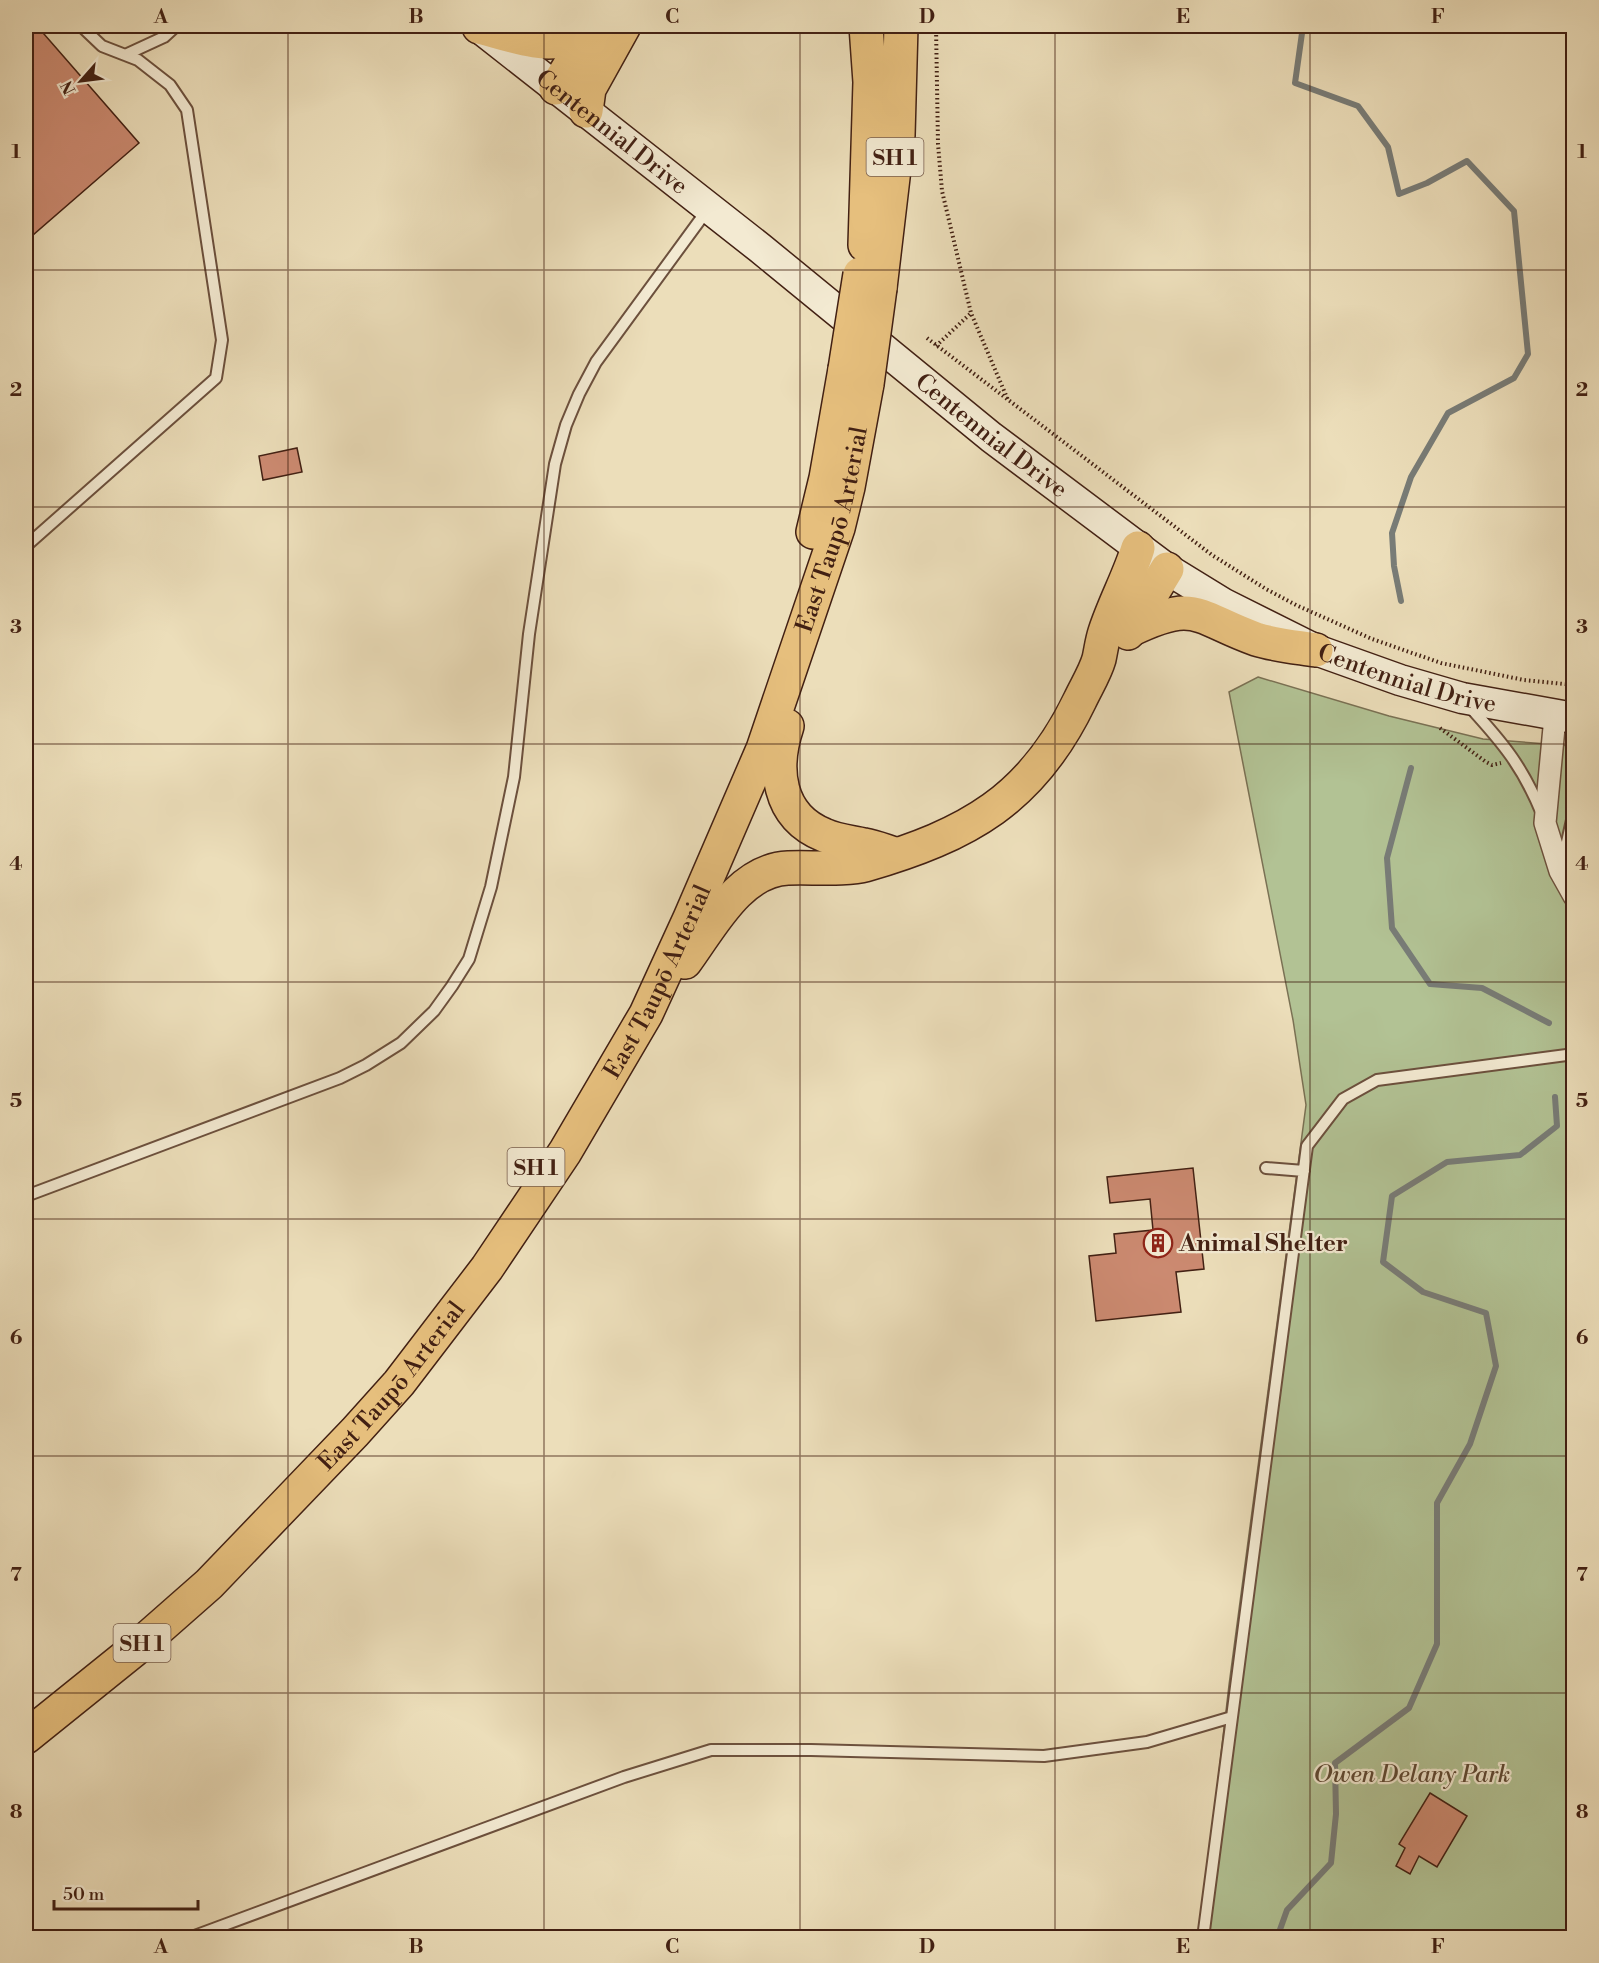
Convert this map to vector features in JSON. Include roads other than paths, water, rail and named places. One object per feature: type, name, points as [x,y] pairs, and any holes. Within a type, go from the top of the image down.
[{"type":"highway","points":[[478,26],[539,42],[556,42],[603,26]]},
{"type":"highway","points":[[556,88],[603,26]]},
{"type":"highway","points":[[586,111],[603,26]]},
{"type":"highway","points":[[866,26],[870,82],[869,269]]},
{"type":"highway","name":"East Taupō Arterial","points":[[26,1737],[134,1650],[208,1584],[301,1490],[399,1383],[524,1217],[571,1143],[646,1014],[763,749],[838,528],[848,488],[856,377],[869,269],[880,93],[879,26]]},
{"type":"highway","name":"East Taupō Arterial","points":[[869,269],[898,135],[901,26]]},
{"type":"highway","name":"East Taupō Arterial","points":[[26,1712],[163,1605],[285,1490],[355,1413],[384,1377],[454,1287],[531,1176],[633,997],[759,700],[797,601],[826,478],[856,377]]},
{"type":"highway","points":[[838,528],[836,573],[781,744],[779,769],[781,788],[797,817],[808,827],[824,835],[895,854]]},
{"type":"highway","points":[[646,1014],[739,891],[754,879],[782,868],[862,866],[946,837],[991,812],[1016,791],[1055,746],[1072,716],[1098,660],[1104,632],[1132,568],[1138,548]]},
{"type":"highway","points":[[1098,660],[1120,646],[1167,569]]},
{"type":"highway","points":[[1130,630],[1163,616],[1190,612],[1207,617],[1257,640],[1316,650]]},
{"type":"main road","name":"Centennial Drive","points":[[478,26],[760,248],[991,437],[1167,569],[1224,604],[1316,650],[1400,680],[1462,698],[1564,718]]},
{"type":"street","points":[[1564,718],[1545,823],[1551,845],[1572,895]]},
{"type":"lane","points":[[26,546],[216,378],[222,340],[186,110],[170,85],[138,60],[102,46],[81,26]]},
{"type":"lane","points":[[125,55],[164,37],[176,26]]},
{"type":"lane","points":[[26,1196],[340,1078],[401,1043],[434,1011],[452,986],[469,959],[491,887],[511,788],[529,634],[555,464],[566,425],[596,362],[708,209]]},
{"type":"lane","points":[[1462,698],[1511,754],[1534,795],[1545,823]]},
{"type":"lane","points":[[1572,895],[1567,867],[1567,842],[1574,811]]},
{"type":"lane","points":[[1203,1938],[1307,1146],[1343,1099],[1377,1080],[1574,1054]]},
{"type":"lane","points":[[1266,1168],[1304,1171]]},
{"type":"lane","points":[[189,1938],[624,1777],[711,1750],[811,1750],[1044,1756],[1148,1742],[1232,1717]]},
{"type":"waterway","points":[[1303,26],[1295,83],[1358,106],[1388,147],[1399,194],[1427,183],[1467,161],[1514,211],[1528,354],[1514,378],[1448,413],[1411,477],[1392,533],[1394,566],[1401,601]]},
{"type":"waterway","points":[[1411,768],[1387,858],[1392,928],[1430,984],[1482,988],[1549,1023]]},
{"type":"waterway","points":[[1277,1938],[1287,1910],[1331,1863],[1336,1814],[1335,1763],[1409,1708],[1437,1644],[1437,1503],[1470,1444],[1496,1366],[1486,1313],[1423,1292],[1383,1262],[1392,1196],[1447,1162],[1520,1155],[1557,1126],[1555,1097]]},
{"type":"place","name":"Animal Shelter","points":[[1158,1243]]},
{"type":"park label","name":"Owen Delany Park","points":[[1412,1774]]}]
